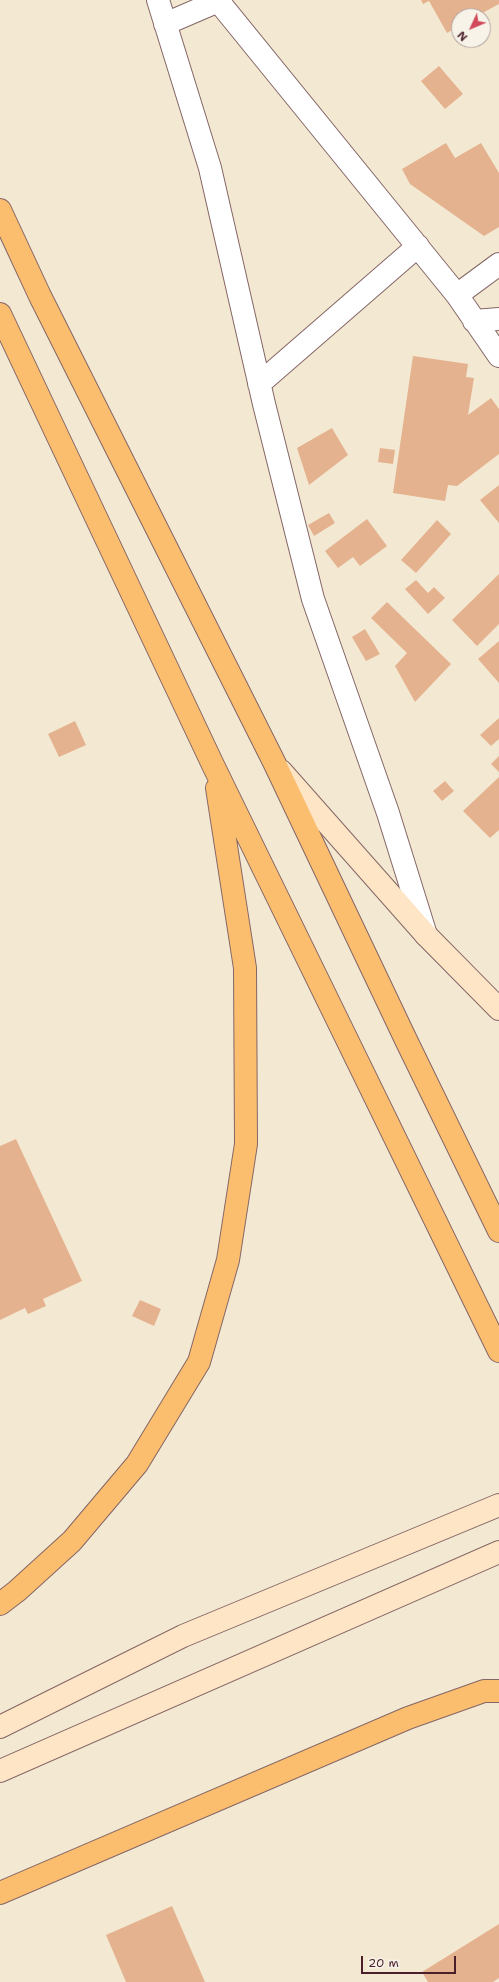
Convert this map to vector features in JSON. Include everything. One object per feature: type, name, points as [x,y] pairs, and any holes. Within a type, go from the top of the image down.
[{"type":"highway","points":[[0,210],[40,296],[274,762],[406,1040],[499,1231]]},
{"type":"highway","points":[[0,314],[213,765],[499,1351]]},
{"type":"highway","points":[[0,1604],[17,1591],[72,1541],[137,1464],[199,1362],[228,1260],[246,1144],[245,968],[213,765]]},
{"type":"highway","points":[[0,1893],[408,1718],[484,1691],[499,1691]]},
{"type":"main road","points":[[274,762],[426,935],[499,1009]]},
{"type":"main road","points":[[0,1727],[183,1636],[499,1505]]},
{"type":"main road","points":[[0,1771],[499,1552]]},
{"type":"street","points":[[158,0],[210,168],[259,384],[313,599],[388,813],[426,935]]},
{"type":"street","points":[[166,24],[220,1],[457,295],[499,356]]},
{"type":"street","points":[[259,384],[418,246]]},
{"type":"street","points":[[457,295],[499,264]]},
{"type":"street","points":[[474,321],[499,319]]},
{"type":"building","points":[[421,0],[499,0],[499,4],[491,8],[451,8],[451,31],[447,33],[429,1],[423,4]]},
{"type":"building","points":[[439,66],[463,94],[445,109],[421,81]]},
{"type":"building","points":[[446,143],[455,158],[481,143],[499,173],[499,227],[484,236],[410,184],[402,169]]},
{"type":"building","points":[[413,356],[468,364],[466,377],[474,378],[468,415],[491,398],[499,409],[499,454],[457,486],[448,485],[445,501],[393,493]]},
{"type":"building","points":[[332,428],[348,455],[309,485],[297,448]]},
{"type":"building","points":[[380,448],[395,450],[393,464],[378,462]]},
{"type":"building","points":[[499,485],[499,523],[480,500]]},
{"type":"building","points":[[329,513],[335,523],[314,536],[308,525]]},
{"type":"building","points":[[367,519],[387,546],[360,566],[353,557],[338,568],[325,551]]},
{"type":"building","points":[[437,520],[451,534],[416,573],[401,560]]},
{"type":"building","points":[[499,574],[499,624],[477,646],[452,620]]},
{"type":"building","points":[[416,580],[428,593],[434,587],[445,598],[428,614],[405,589]]},
{"type":"building","points":[[387,602],[451,664],[415,702],[395,666],[407,653],[371,618]]},
{"type":"building","points":[[365,629],[380,654],[366,661],[352,637]]},
{"type":"building","points":[[499,641],[499,683],[478,659]]},
{"type":"building","points":[[499,718],[499,739],[491,746],[480,735]]},
{"type":"building","points":[[75,721],[86,745],[59,757],[48,734]]},
{"type":"building","points":[[499,756],[499,772],[491,764]]},
{"type":"building","points":[[499,777],[499,830],[490,838],[463,811]]},
{"type":"building","points":[[445,781],[454,791],[442,801],[433,791]]},
{"type":"building","points":[[16,1139],[82,1281],[43,1299],[46,1306],[28,1314],[25,1308],[0,1320],[0,1146]]},
{"type":"building","points":[[140,1300],[161,1309],[154,1326],[132,1316]]},
{"type":"building","points":[[172,1906],[205,1982],[126,1982],[106,1935]]},
{"type":"building","points":[[499,1924],[499,1978],[493,1982],[428,1982],[422,1972]]}]
